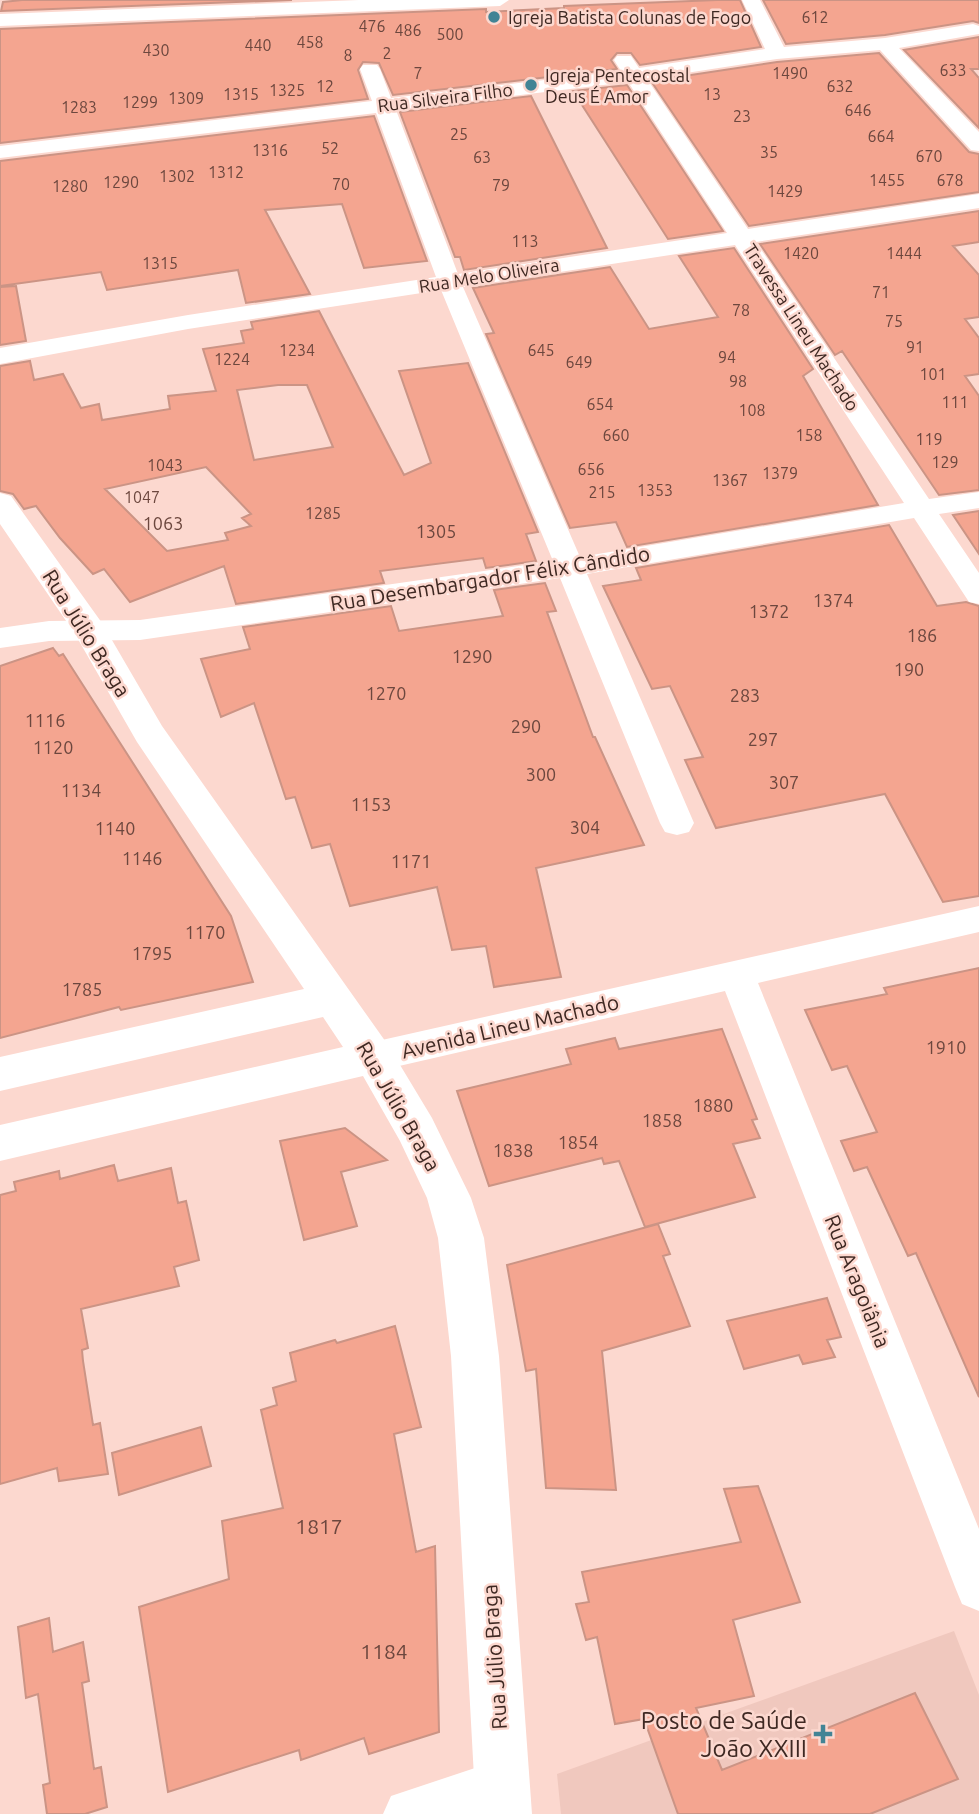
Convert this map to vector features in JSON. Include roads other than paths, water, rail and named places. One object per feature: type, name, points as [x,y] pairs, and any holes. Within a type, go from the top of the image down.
[{"type":"street","points":[[0,20],[116,8],[500,0]]},
{"type":"street","points":[[751,0],[777,53]]},
{"type":"street","name":"Rua Silveira Filho","points":[[0,152],[383,104],[629,67],[884,44],[973,30]]},
{"type":"street","points":[[884,44],[979,145]]},
{"type":"street","name":"Travessa Lineu Machado","points":[[629,67],[979,595]]},
{"type":"street","points":[[370,69],[449,281],[677,823]]},
{"type":"street","name":"Rua Melo Oliveira","points":[[0,356],[188,322],[979,201]]},
{"type":"street","name":"Rua Desembargador Félix Cândido","points":[[0,638],[48,631],[140,629],[569,568],[979,500]]},
{"type":"street","name":"Rua Júlio Braga","points":[[0,502],[90,631],[149,733],[373,1057],[417,1131],[449,1198],[461,1238],[475,1356],[503,1799]]},
{"type":"street","name":"Avenida Lineu Machado","points":[[0,1143],[979,919]]},
{"type":"street","name":"Rua Aragoiânia","points":[[737,975],[979,1587]]},
{"type":"street","points":[[0,1074],[333,999]]},
{"type":"street","points":[[409,1814],[503,1799]]},
{"type":"place","name":"Igreja Batista Colunas de Fogo","points":[[494,17]]},
{"type":"place","name":"Igreja Pentecostal Deus É Amor","points":[[531,85]]},
{"type":"place","name":"Posto de Saúde João XXIII","points":[[823,1734]]}]
